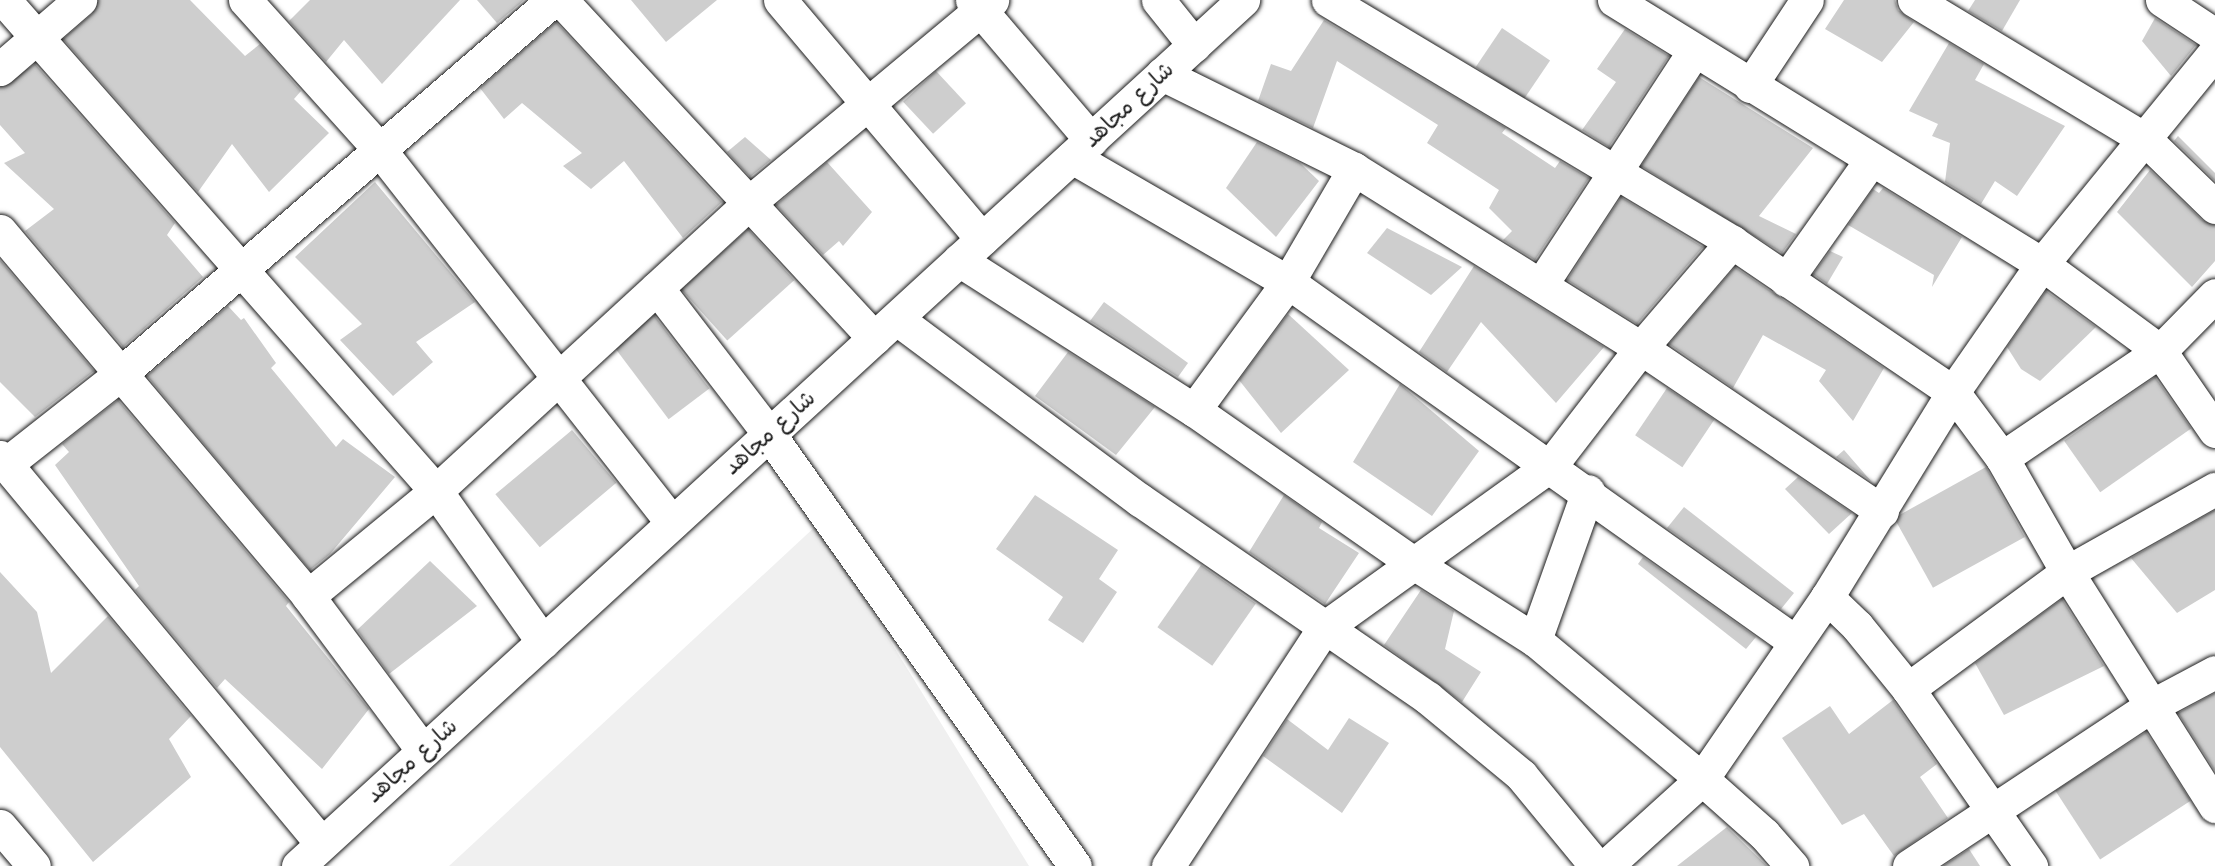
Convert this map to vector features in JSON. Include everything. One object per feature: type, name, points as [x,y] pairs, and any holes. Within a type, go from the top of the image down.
[{"type":"street","points":[[4,0],[35,38],[241,267],[436,491],[543,642]]},
{"type":"street","points":[[0,69],[80,0]]},
{"type":"street","points":[[245,0],[379,149],[557,381],[672,523]]},
{"type":"street","points":[[322,844],[3,460],[119,375],[241,267],[554,0]]},
{"type":"street","points":[[561,0],[751,201],[886,328],[1428,698],[1521,775],[1596,866]]},
{"type":"street","points":[[780,0],[867,101],[971,250],[1194,410],[1412,562],[1535,640],[1702,779],[1792,866]]},
{"type":"street","points":[[1158,0],[1194,45]]},
{"type":"street","name":"شارع مجاهد","points":[[298,866],[1243,0]]},
{"type":"street","points":[[1329,0],[1732,242],[1953,392],[2002,458],[2067,572],[2215,806]]},
{"type":"street","points":[[1614,0],[2042,264],[2160,351],[2215,431]]},
{"type":"street","points":[[1750,86],[1807,0]]},
{"type":"street","points":[[1914,0],[2146,140],[2215,207]]},
{"type":"street","points":[[2162,0],[2215,35]]},
{"type":"street","points":[[308,596],[436,491],[751,201],[981,3],[1081,148],[1288,282],[1588,491],[1794,640]]},
{"type":"street","points":[[1541,285],[1694,51]]},
{"type":"street","points":[[1606,866],[1702,779],[1794,640],[1827,597],[1882,511],[1953,392],[2042,264],[2146,140],[2215,52]]},
{"type":"street","points":[[1162,74],[1354,169],[1641,348],[1882,511]]},
{"type":"street","points":[[1786,280],[1871,160]]},
{"type":"street","points":[[1194,410],[1288,282],[1354,169]]},
{"type":"street","points":[[0,231],[119,375],[308,596],[423,751]]},
{"type":"street","points":[[1168,866],[1324,628],[1412,562],[1551,465],[1641,348],[1732,242]]},
{"type":"street","points":[[657,288],[769,434],[1075,866]]},
{"type":"street","points":[[2002,458],[2160,351],[2215,295]]},
{"type":"street","points":[[1908,689],[2067,572],[2215,489]]},
{"type":"street","points":[[1535,640],[1588,491]]},
{"type":"street","points":[[1827,597],[1857,626],[1908,689],[2031,866]]},
{"type":"street","points":[[1909,866],[2151,706],[2215,672]]},
{"type":"street","points":[[0,826],[34,866]]},
{"type":"shaded area","points":[[818,524],[1029,866],[449,866]]},
{"type":"building","points":[[98,0],[190,0],[245,56],[260,44],[301,91],[294,99],[329,133],[269,192],[232,144],[198,192],[63,39],[92,14]]},
{"type":"building","points":[[310,0],[460,0],[382,84],[344,40],[326,62],[289,21]]},
{"type":"building","points":[[477,0],[524,0],[497,23]]},
{"type":"building","points":[[631,0],[717,0],[666,42]]},
{"type":"building","points":[[1844,0],[1895,0],[1898,10],[1914,22],[1882,62],[1825,29]]},
{"type":"building","points":[[1975,0],[2020,0],[2002,31],[1968,11]]},
{"type":"building","points":[[2155,18],[2196,45],[2171,76],[2142,41]]},
{"type":"building","points":[[1324,20],[1506,128],[1502,133],[1555,168],[1560,161],[1589,178],[1535,260],[1503,240],[1512,231],[1489,208],[1499,190],[1427,143],[1438,125],[1337,61],[1313,128],[1258,101],[1271,64],[1291,71]]},
{"type":"building","points":[[556,22],[722,202],[683,238],[624,161],[591,189],[563,166],[582,153],[522,103],[504,119],[480,88]]},
{"type":"building","points":[[1502,28],[1550,60],[1524,99],[1476,67]]},
{"type":"building","points":[[1625,29],[1669,56],[1609,147],[1582,130],[1616,82],[1597,69]]},
{"type":"building","points":[[1949,43],[1984,64],[1975,80],[2065,126],[2017,196],[1995,181],[1981,204],[1945,182],[1950,143],[1932,136],[1938,124],[1909,111]]},
{"type":"building","points":[[35,64],[175,223],[167,235],[203,277],[123,347],[25,231],[54,209],[4,163],[25,153],[0,125],[0,87]]},
{"type":"building","points":[[936,71],[966,103],[933,134],[903,102]]},
{"type":"building","points":[[1699,77],[1813,148],[1759,216],[1796,234],[1782,253],[1641,166]]},
{"type":"building","points":[[2178,136],[2215,173],[2215,181],[2174,141]]},
{"type":"building","points":[[745,137],[771,160],[750,177],[727,152]]},
{"type":"building","points":[[1257,142],[1300,163],[1319,181],[1276,237],[1226,188]]},
{"type":"building","points":[[827,162],[872,212],[843,246],[839,241],[823,255],[776,205]]},
{"type":"building","points":[[2150,170],[2202,220],[2215,225],[2215,261],[2192,287],[2117,212]]},
{"type":"building","points":[[375,182],[475,302],[416,342],[433,362],[393,396],[340,340],[362,324],[295,257]]},
{"type":"building","points":[[1883,188],[1962,237],[1932,287],[1934,275],[1848,225],[1873,189],[1879,193]]},
{"type":"building","points":[[1621,197],[1703,247],[1637,324],[1567,280]]},
{"type":"building","points":[[1387,228],[1462,267],[1431,295],[1367,253]]},
{"type":"building","points":[[748,229],[794,280],[727,340],[681,289]]},
{"type":"building","points":[[1830,251],[1843,257],[1827,284],[1813,274]]},
{"type":"building","points":[[0,260],[94,371],[35,417],[0,382]]},
{"type":"building","points":[[1474,266],[1604,347],[1556,403],[1481,322],[1447,372],[1419,352]]},
{"type":"building","points":[[1735,267],[1884,368],[1853,421],[1819,381],[1826,370],[1763,335],[1733,388],[1669,344]]},
{"type":"building","points":[[2046,291],[2096,327],[2040,381],[2021,369],[2007,347]]},
{"type":"building","points":[[1104,302],[1188,363],[1178,377],[1090,321]]},
{"type":"building","points":[[228,306],[241,320],[244,318],[276,363],[271,368],[336,447],[343,439],[395,477],[330,554],[310,570],[147,376]]},
{"type":"building","points":[[1288,314],[1349,370],[1281,433],[1239,380]]},
{"type":"building","points":[[654,315],[709,388],[669,419],[613,346]]},
{"type":"building","points":[[1068,352],[1155,407],[1116,455],[1035,396]]},
{"type":"building","points":[[2155,377],[2191,429],[2100,492],[2064,441]]},
{"type":"building","points":[[1400,384],[1479,451],[1432,516],[1353,462]]},
{"type":"building","points":[[1667,388],[1714,420],[1682,467],[1635,435]]},
{"type":"building","points":[[118,400],[289,602],[286,606],[369,709],[322,769],[225,679],[217,688],[135,590],[139,586],[55,465],[69,452],[62,444]]},
{"type":"building","points":[[572,430],[616,483],[540,547],[495,494]]},
{"type":"building","points":[[1844,450],[1871,481],[1836,457]]},
{"type":"building","points":[[1986,467],[2025,537],[1933,588],[1894,518]]},
{"type":"building","points":[[1798,477],[1852,513],[1829,534],[1785,489]]},
{"type":"building","points":[[1035,495],[1118,550],[1099,579],[1117,592],[1083,643],[1048,620],[1063,597],[996,549]]},
{"type":"building","points":[[1284,495],[1322,522],[1319,528],[1359,553],[1325,604],[1249,552]]},
{"type":"building","points":[[1684,507],[1794,593],[1781,609],[1667,528]]},
{"type":"building","points":[[2215,510],[2215,590],[2177,613],[2131,558]]},
{"type":"building","points":[[1643,557],[1756,637],[1746,649],[1638,564]]},
{"type":"building","points":[[430,561],[477,606],[389,674],[357,630]]},
{"type":"building","points":[[1201,565],[1256,603],[1212,666],[1157,627]]},
{"type":"building","points":[[0,572],[37,612],[51,673],[108,616],[191,716],[169,739],[191,777],[93,862],[0,747]]},
{"type":"building","points":[[1421,590],[1454,611],[1445,649],[1481,672],[1462,702],[1384,645]]},
{"type":"building","points":[[2062,599],[2104,666],[2004,715],[1975,663]]},
{"type":"building","points":[[2215,693],[2215,771],[2178,713]]},
{"type":"building","points":[[1893,700],[1937,764],[1920,777],[1948,818],[1894,856],[1864,814],[1842,825],[1782,738],[1830,706],[1849,734]]},
{"type":"building","points":[[1349,718],[1389,743],[1342,813],[1263,756],[1287,719],[1328,750]]},
{"type":"building","points":[[2146,732],[2191,801],[2100,860],[2055,791]]},
{"type":"building","points":[[1727,827],[1767,866],[1677,866]]},
{"type":"building","points":[[1969,849],[1980,866],[1943,866]]}]
